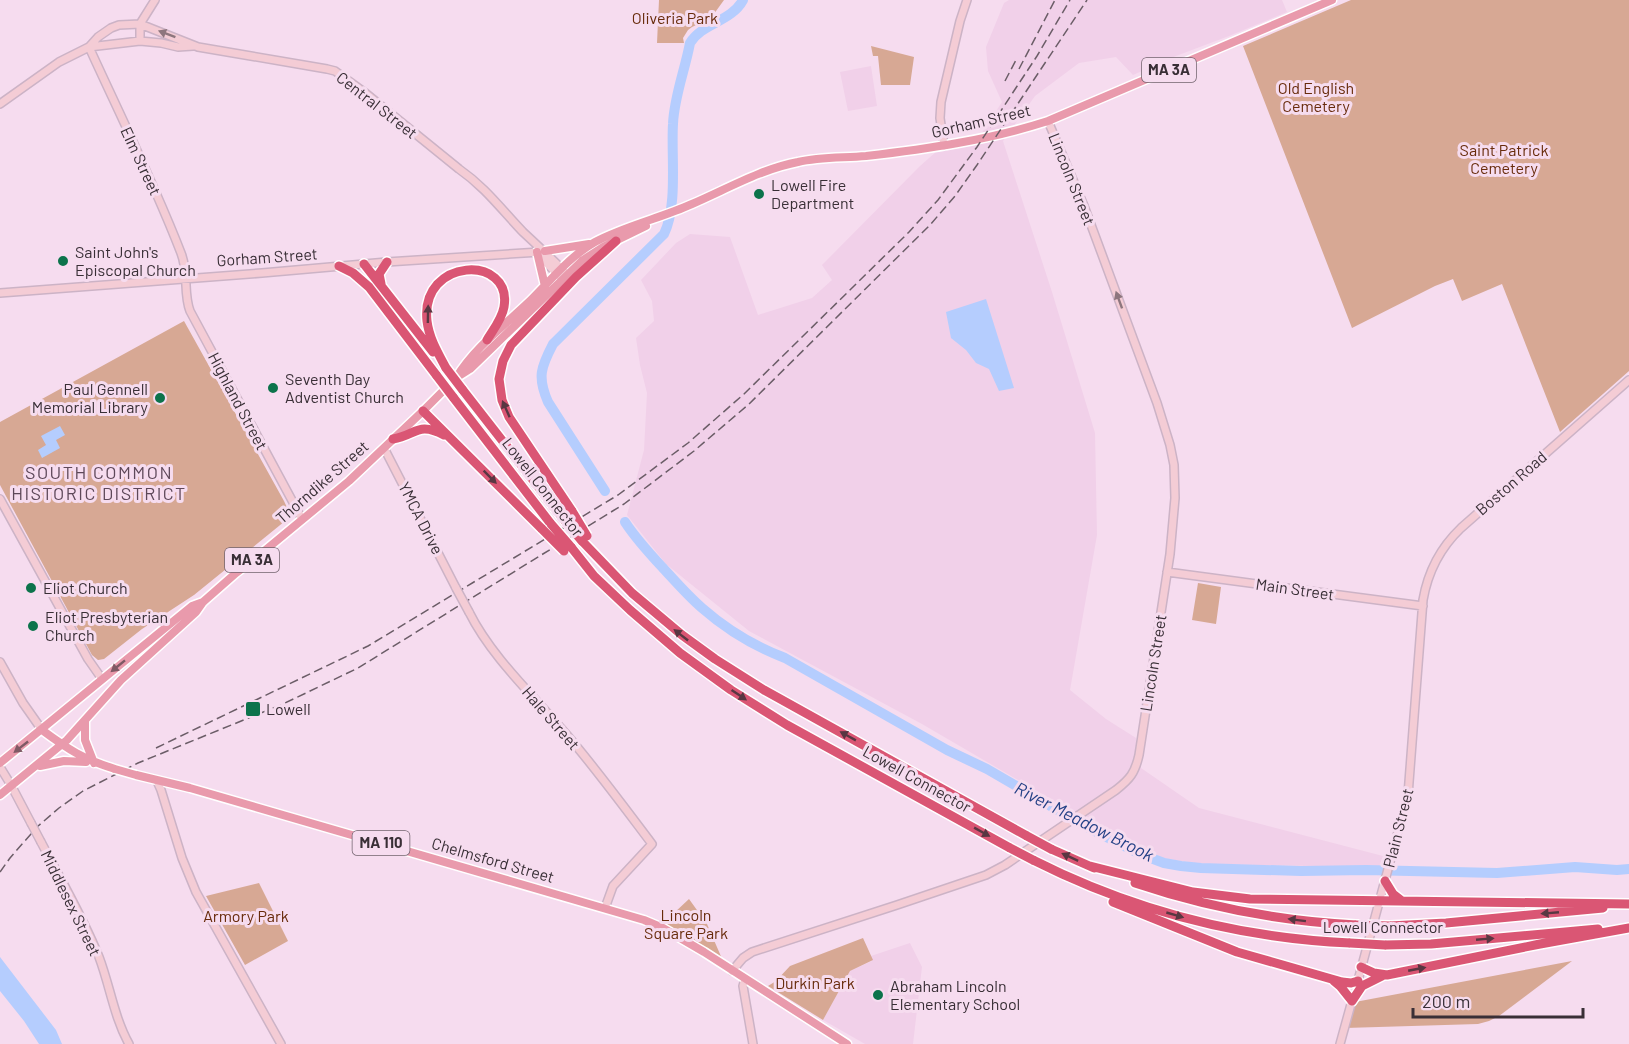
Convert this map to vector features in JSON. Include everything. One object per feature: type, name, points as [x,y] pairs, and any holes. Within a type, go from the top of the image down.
[{"type":"highway","points":[[585,539],[572,511],[509,417],[501,400],[499,379],[507,353],[516,339],[576,277],[616,241]]},
{"type":"highway","points":[[381,287],[380,274],[387,262]]},
{"type":"highway","points":[[364,264],[446,368]]},
{"type":"highway","name":"Lowell Connector","points":[[339,266],[353,273],[369,287],[568,549],[611,593],[680,652],[745,699],[787,725],[1033,860],[1061,874],[1139,905],[1197,921],[1317,942],[1385,945],[1450,942],[1629,927]]},
{"type":"highway","points":[[446,368],[429,332],[427,313],[434,289],[446,277],[460,270],[475,269],[489,274],[499,284],[504,298],[504,307],[487,340]]},
{"type":"highway","name":"Lowell Connector","points":[[446,368],[562,517],[585,539],[605,566],[681,635],[752,683],[1051,849],[1134,883],[1176,896],[1286,919],[1390,926],[1446,923],[1629,905]]},
{"type":"highway","points":[[423,411],[542,529],[568,549]]},
{"type":"highway","points":[[393,440],[405,437],[417,429],[433,430],[448,436]]},
{"type":"highway","points":[[1090,866],[1193,892],[1262,900],[1629,905]]},
{"type":"highway","points":[[1061,874],[1094,893],[1224,948],[1329,979],[1347,983],[1358,981]]},
{"type":"highway","points":[[1385,881],[1393,894],[1399,900],[1404,901]]},
{"type":"highway","points":[[1329,979],[1340,986],[1352,1001],[1362,986],[1387,975],[1629,927]]},
{"type":"highway","points":[[1361,966],[1374,973],[1387,975]]},
{"type":"main road","name":"Gorham Street","points":[[562,274],[592,253],[660,218],[766,171],[795,162],[944,146],[1024,129],[1048,121],[1332,0]]},
{"type":"main road","name":"Gorham Street","points":[[592,243],[629,227],[660,218]]},
{"type":"main road","points":[[545,286],[541,251],[592,243]]},
{"type":"main road","name":"Thorndike Street","points":[[0,795],[62,745],[121,680],[196,612],[203,602],[349,481],[456,378],[470,369],[592,243]]},
{"type":"main road","name":"Thorndike Street","points":[[456,378],[465,363],[487,340],[545,286],[562,274]]},
{"type":"main road","name":"Thorndike Street","points":[[0,765],[192,606],[203,602]]},
{"type":"main road","points":[[31,770],[64,761],[94,763],[86,740],[85,721]]},
{"type":"main road","name":"Chelmsford Street","points":[[42,730],[82,758],[94,763],[196,790],[644,920],[663,928],[847,1044]]},
{"type":"street","points":[[140,41],[140,24],[155,0]]},
{"type":"street","points":[[944,146],[940,118],[941,102],[967,0]]},
{"type":"street","name":"Central Street","points":[[89,47],[112,27],[140,24],[193,46]]},
{"type":"street","points":[[112,27],[108,36],[116,44]]},
{"type":"street","name":"Central Street","points":[[0,104],[58,62],[89,47],[140,41],[178,47],[193,46],[318,66],[336,72],[475,180],[541,251]]},
{"type":"street","name":"Elm Street","points":[[89,47],[163,208],[183,258],[186,278]]},
{"type":"street","name":"Lincoln Street","points":[[732,971],[743,957],[752,952],[980,878],[1005,865],[1116,790],[1134,772],[1139,755],[1167,572],[1175,507],[1174,465],[1166,431],[1139,356],[1084,206],[1048,121]]},
{"type":"street","points":[[541,251],[562,274]]},
{"type":"street","name":"Gorham Street","points":[[0,293],[541,251]]},
{"type":"street","name":"Highland Street","points":[[186,278],[187,303],[190,311],[302,519]]},
{"type":"street","name":"Boston Road","points":[[1423,606],[1431,570],[1440,553],[1461,528],[1629,380]]},
{"type":"street","name":"YMCA Drive","points":[[384,448],[456,588]]},
{"type":"street","points":[[0,498],[88,659],[102,679]]},
{"type":"street","name":"Main Street","points":[[1167,572],[1423,606]]},
{"type":"street","name":"Hale Street","points":[[456,588],[478,630],[495,653],[568,736],[652,844],[613,886],[605,908]]},
{"type":"street","name":"Plain Street","points":[[1340,1044],[1405,810],[1410,781],[1423,606]]},
{"type":"street","points":[[0,662],[22,703],[42,730]]},
{"type":"street","name":"Middlesex Street","points":[[0,765],[89,934],[117,1017],[129,1044]]},
{"type":"street","points":[[157,781],[162,790],[182,858],[196,892],[281,1044]]},
{"type":"street","points":[[745,979],[744,986],[753,1044]]},
{"type":"shaded area","points":[[1009,0],[1282,0],[1287,12],[1133,75],[1116,57],[1079,63],[1035,96],[1003,141],[1095,433],[1097,535],[1070,690],[1106,719],[1136,738],[1141,768],[1199,808],[1383,856],[1379,867],[1201,864],[1162,858],[1090,822],[922,724],[749,631],[666,564],[627,515],[644,450],[647,393],[636,338],[654,321],[652,301],[641,280],[676,243],[690,234],[730,237],[758,315],[812,298],[832,280],[822,265],[920,166],[937,151],[974,145],[1002,102],[988,71],[986,47],[1004,3]]},
{"type":"shaded area","points":[[871,66],[877,106],[848,111],[840,72]]},
{"type":"shaded area","name":"Abraham Lincoln Elementary School","points":[[910,943],[922,967],[913,1044],[865,1044],[823,1020],[850,971],[872,961],[871,956]]},
{"type":"green space","name":"Oliveria Park","points":[[659,0],[724,0],[711,18],[688,30],[683,38],[684,43],[657,43]]},
{"type":"green space","name":"Saint Patrick Cemetery","points":[[1351,0],[1629,0],[1629,371],[1560,432],[1502,284],[1462,301],[1453,279],[1352,328],[1243,46]]},
{"type":"green space","points":[[871,46],[914,57],[910,85],[881,85],[878,56],[873,56]]},
{"type":"green space","points":[[184,321],[284,501],[290,517],[194,595],[142,629],[104,659],[98,660],[92,655],[0,485],[0,422]]},
{"type":"green space","points":[[1198,583],[1221,587],[1216,624],[1192,620]]},
{"type":"green space","name":"Armory Park","points":[[259,883],[288,941],[245,965],[206,896]]},
{"type":"green space","name":"Lincoln Square Park","points":[[689,899],[707,924],[726,968],[659,927]]},
{"type":"green space","name":"Durkin Park","points":[[863,938],[873,960],[850,971],[823,1020],[768,986],[790,966]]},
{"type":"green space","points":[[1572,961],[1499,1016],[1489,1021],[1478,1024],[1345,1028],[1352,1001]]},
{"type":"water","points":[[986,299],[1014,388],[999,391],[989,369],[976,363],[966,350],[951,338],[946,312]]},
{"type":"water","points":[[60,426],[65,435],[56,440],[60,448],[42,458],[38,450],[46,445],[41,436]]},
{"type":"water","points":[[0,957],[56,1030],[62,1044],[39,1044],[0,991]]},
{"type":"waterway","name":"River Meadow Brook","points":[[605,491],[548,402],[542,386],[543,366],[553,344],[664,234],[671,209],[674,114],[690,43],[695,36],[731,13],[743,0]]},
{"type":"waterway","name":"River Meadow Brook","points":[[625,522],[643,546],[687,594],[711,616],[742,637],[785,658],[947,750],[987,769],[1085,826],[1140,854],[1164,863],[1201,868],[1301,871],[1497,873],[1575,867],[1629,869]]},
{"type":"railway","points":[[1019,69],[1055,0]]},
{"type":"railway","points":[[156,748],[368,646],[618,495],[688,443],[744,394],[909,232],[938,200],[977,147],[1037,56],[1070,0]]},
{"type":"railway","points":[[0,872],[37,827],[83,791],[138,763],[283,704],[358,668],[624,504],[694,451],[749,404],[930,225],[977,165],[1087,0]]},
{"type":"railway","points":[[1005,81],[1017,58]]},
{"type":"place","name":"Lowell Fire Department","points":[[759,194]]},
{"type":"place","name":"Saint John's Episcopal Church","points":[[63,261]]},
{"type":"place","name":"Seventh Day Adventist Church","points":[[273,388]]},
{"type":"place","name":"Paul Gennell Memorial Library","points":[[160,398]]},
{"type":"place","name":"Eliot Church","points":[[31,588]]},
{"type":"place","name":"Eliot Presbyterian Church","points":[[33,626]]},
{"type":"place","name":"Lowell","points":[[253,709]]},
{"type":"place","name":"Abraham Lincoln Elementary School","points":[[878,995]]},
{"type":"district","name":"SOUTH COMMON HISTORIC DISTRICT","points":[[99,483]]},
{"type":"park label","name":"Old English Cemetery","points":[[1316,97]]}]
